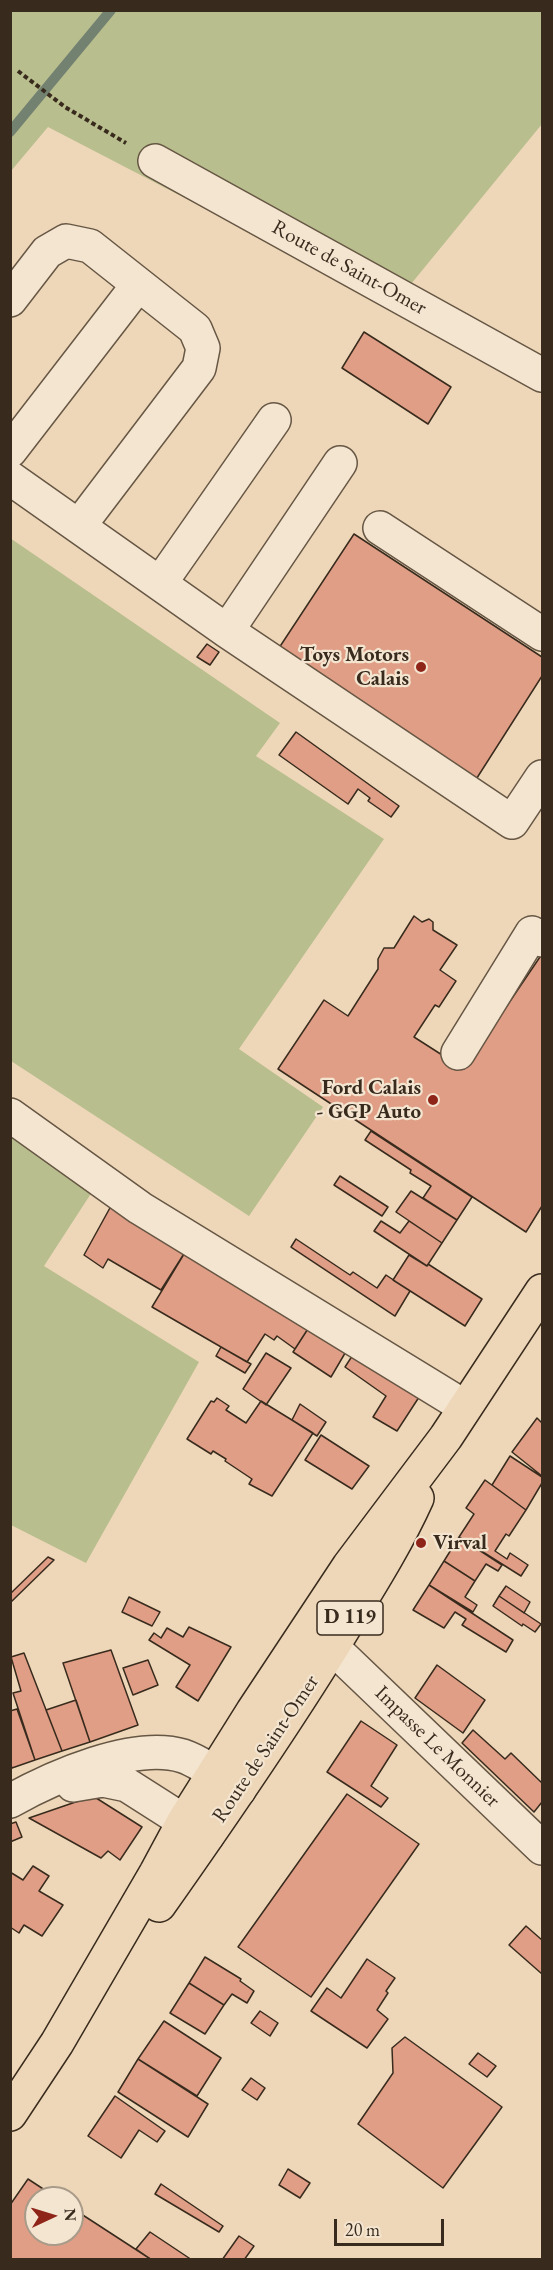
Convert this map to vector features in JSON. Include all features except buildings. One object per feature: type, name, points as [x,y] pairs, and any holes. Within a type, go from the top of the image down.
[{"type":"main road","name":"Route de Saint-Omer","points":[[10,2114],[57,2043],[134,1940],[196,1828],[226,1781],[349,1566],[446,1437],[543,1291]]},
{"type":"main road","name":"Route de Saint-Omer","points":[[226,1781],[332,1647],[402,1531],[446,1437]]},
{"type":"street","name":"Route de Saint-Omer","points":[[155,161],[543,375]]},
{"type":"street","points":[[10,300],[47,252],[66,241],[90,246],[195,329],[203,348],[199,368],[80,526]]},
{"type":"street","points":[[10,451],[138,285]]},
{"type":"street","points":[[161,582],[273,420]]},
{"type":"street","points":[[227,631],[340,463]]},
{"type":"street","points":[[10,478],[161,582],[227,631],[512,822],[542,777]]},
{"type":"street","points":[[380,528],[543,634]]},
{"type":"street","points":[[458,1053],[532,933],[543,940]]},
{"type":"street","points":[[10,1115],[140,1208],[465,1407]]},
{"type":"street","name":"Impasse Le Monnier","points":[[332,1647],[543,1848]]},
{"type":"street","points":[[10,1801],[55,1778],[123,1756],[140,1753],[168,1753],[181,1756],[197,1762],[226,1781]]},
{"type":"street","points":[[10,1801],[87,1782],[116,1781],[127,1785],[196,1828]]},
{"type":"path","points":[[18,71],[65,106],[155,161]]},
{"type":"green space","points":[[10,11],[542,11],[542,124],[393,306],[48,127],[11,171]]},
{"type":"green space","points":[[10,538],[280,723],[256,756],[384,839],[239,1049],[323,1107],[249,1216],[11,1061]]},
{"type":"green space","points":[[10,1137],[92,1192],[44,1266],[199,1362],[86,1563],[11,1525]]},
{"type":"waterway","points":[[10,132],[111,10]]},
{"type":"place","name":"Toys Motors Calais","points":[[421,667]]},
{"type":"place","name":"Ford Calais - GGP Auto","points":[[433,1100]]},
{"type":"place","name":"Virval","points":[[421,1543]]}]
